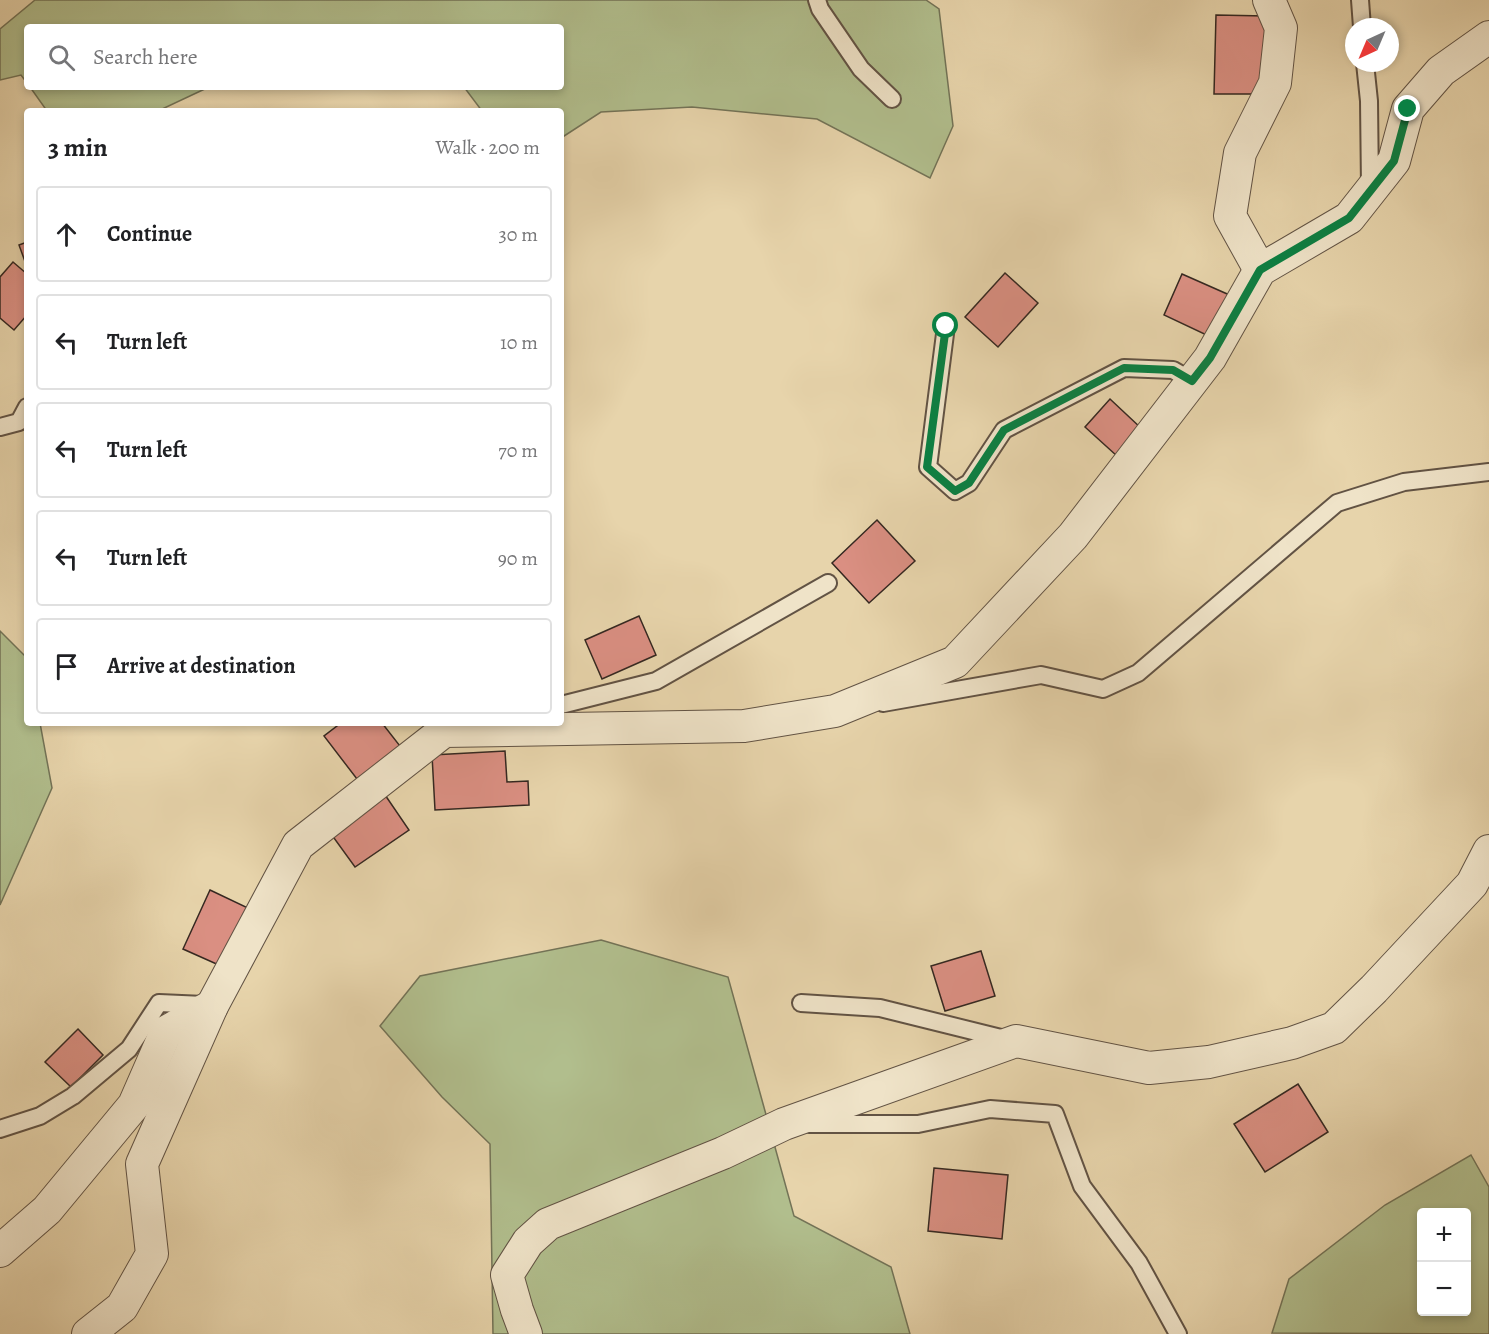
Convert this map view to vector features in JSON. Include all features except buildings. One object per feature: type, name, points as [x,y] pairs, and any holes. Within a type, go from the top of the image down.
[{"type":"street","points":[[1260,270],[1230,216],[1240,153],[1275,83],[1281,28],[1269,0]]},
{"type":"street","points":[[88,1334],[122,1307],[152,1254],[142,1164],[212,1006],[298,845],[444,731],[744,726],[835,711],[955,662],[1073,537],[1210,358],[1260,270],[1349,218],[1394,161],[1408,109],[1442,71],[1489,37]]},
{"type":"street","points":[[526,1334],[507,1275],[528,1242],[548,1224],[723,1153],[784,1124],[1016,1041],[1149,1068],[1209,1062],[1292,1043],[1334,1028],[1374,989],[1472,884],[1489,851]]},
{"type":"street","points":[[0,1251],[47,1210],[134,1105],[166,1032],[212,1006]]},
{"type":"lane","points":[[817,0],[820,9],[861,69],[892,99]]},
{"type":"lane","points":[[1360,0],[1361,18]]},
{"type":"lane","points":[[1366,72],[1369,101],[1370,191]]},
{"type":"lane","points":[[946,326],[927,467],[955,491],[969,483],[1004,430],[1124,368],[1173,370],[1192,381]]},
{"type":"lane","points":[[0,427],[19,422],[24,413]]},
{"type":"lane","points":[[835,711],[1041,675],[1103,689],[1138,674],[1337,503],[1404,482],[1489,472]]},
{"type":"lane","points":[[564,704],[656,681],[828,584]]},
{"type":"lane","points":[[444,731],[466,726]]},
{"type":"lane","points":[[0,1129],[40,1116],[73,1096],[129,1049],[159,1003],[212,1006]]},
{"type":"lane","points":[[801,1004],[880,1008],[1016,1041]]},
{"type":"lane","points":[[784,1124],[918,1124],[990,1109],[1055,1114],[1082,1186],[1139,1263],[1178,1334]]},
{"type":"green space","points":[[35,0],[926,0],[939,9],[953,126],[930,178],[817,119],[692,107],[601,112],[564,136],[564,108],[480,108],[466,90],[564,90],[564,24],[24,24],[24,79],[21,75],[0,80],[0,29]]},
{"type":"green space","points":[[32,90],[203,90],[164,108],[45,108]]},
{"type":"green space","points":[[0,631],[24,655],[24,726],[41,726],[52,788],[0,905]]},
{"type":"green space","points":[[601,940],[728,977],[794,1216],[891,1267],[910,1334],[493,1334],[490,1144],[442,1097],[380,1026],[420,976]]},
{"type":"green space","points":[[1471,1155],[1489,1187],[1489,1334],[1272,1333],[1289,1279],[1385,1205]]},
{"type":"route","points":[[946,326],[927,467],[955,491],[969,483],[1004,430],[1124,368],[1173,370],[1192,381],[1210,358],[1260,270],[1349,218],[1394,161],[1408,109]]}]
